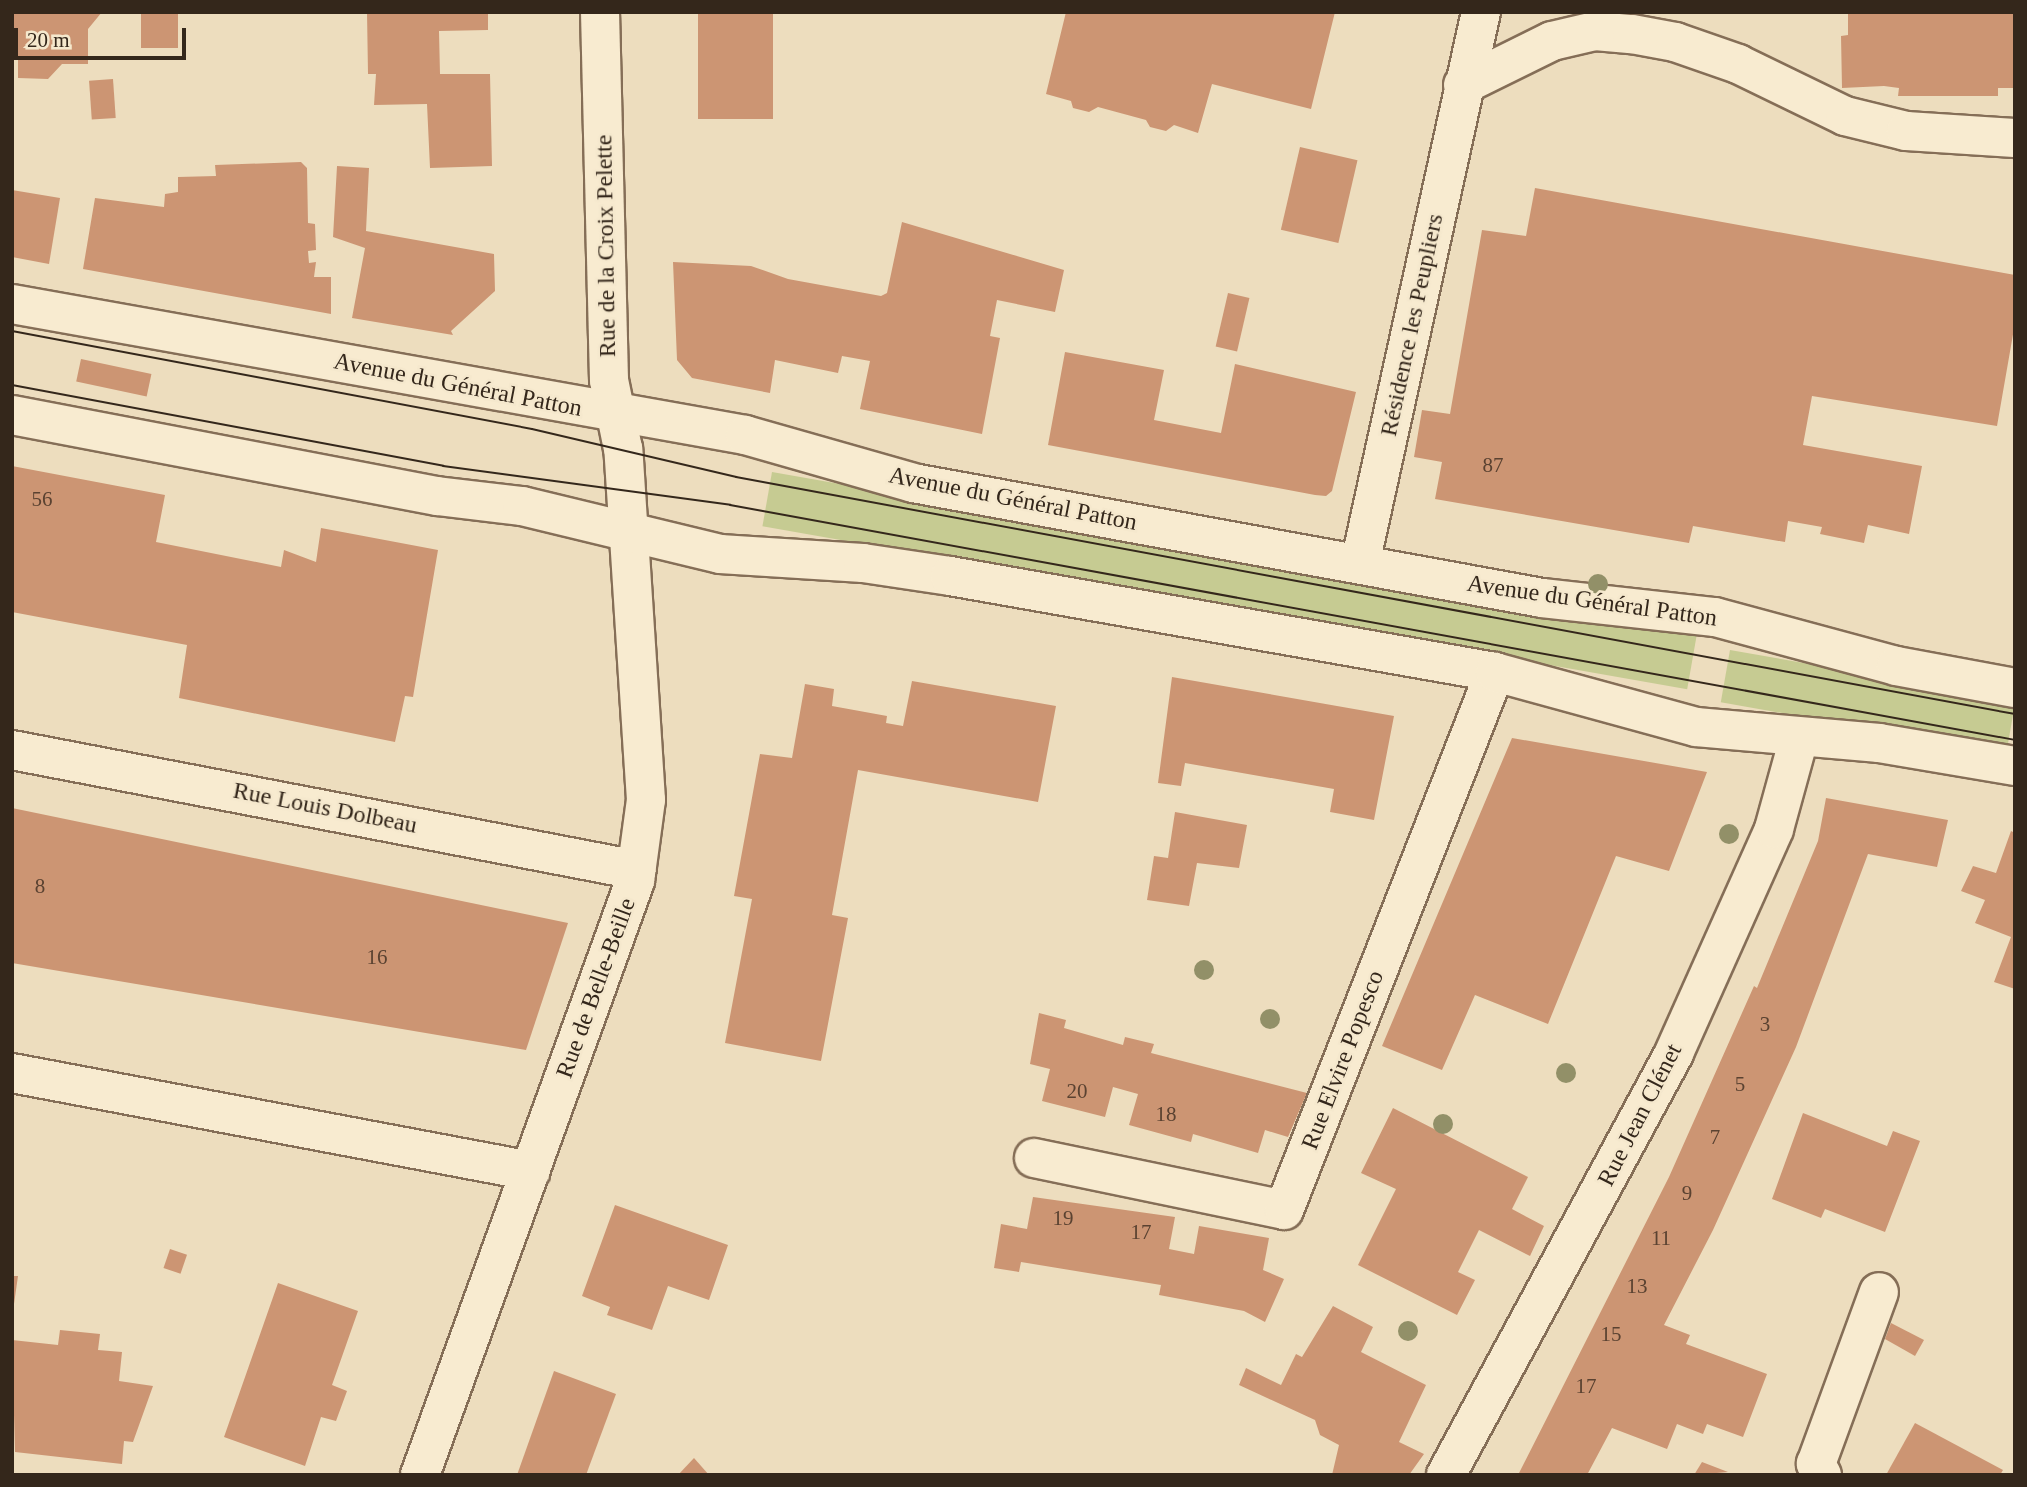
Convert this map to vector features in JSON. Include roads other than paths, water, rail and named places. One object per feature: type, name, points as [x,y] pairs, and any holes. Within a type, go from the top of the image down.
[{"type":"street","name":"Rue de la Croix Pelette","points":[[600,12],[609,380],[626,479]]},
{"type":"street","name":"Résidence les Peupliers","points":[[1360,564],[1481,12]]},
{"type":"street","points":[[1463,85],[1552,41],[1595,31],[1632,34],[1675,42],[1738,64],[1844,116],[1906,131],[2015,138]]},
{"type":"street","name":"Avenue du Général Patton","points":[[12,303],[616,415],[745,435],[913,483],[1542,598],[1715,617],[1896,666],[2015,688]]},
{"type":"street","points":[[12,415],[437,496],[522,506],[720,554],[863,564],[950,576],[1495,672],[1696,727],[1879,743],[2015,766]]},
{"type":"street","name":"Rue de Belle-Beille","points":[[419,1475],[531,1171],[637,870],[646,800],[626,479]]},
{"type":"street","name":"Rue Elvire Popesco","points":[[1034,1158],[1284,1210],[1495,672]]},
{"type":"street","name":"Rue Jean Clénet","points":[[1446,1475],[1674,1053],[1774,829],[1800,738]]},
{"type":"street","name":"Rue Louis Dolbeau","points":[[12,750],[637,870]]},
{"type":"street","points":[[12,1073],[531,1171]]},
{"type":"street","points":[[1822,1475],[1816,1464],[1879,1292]]},
{"type":"tram line","points":[[12,331],[532,429],[736,477],[2015,714]]},
{"type":"tram line","points":[[12,385],[443,466],[730,505],[2015,740]]}]
